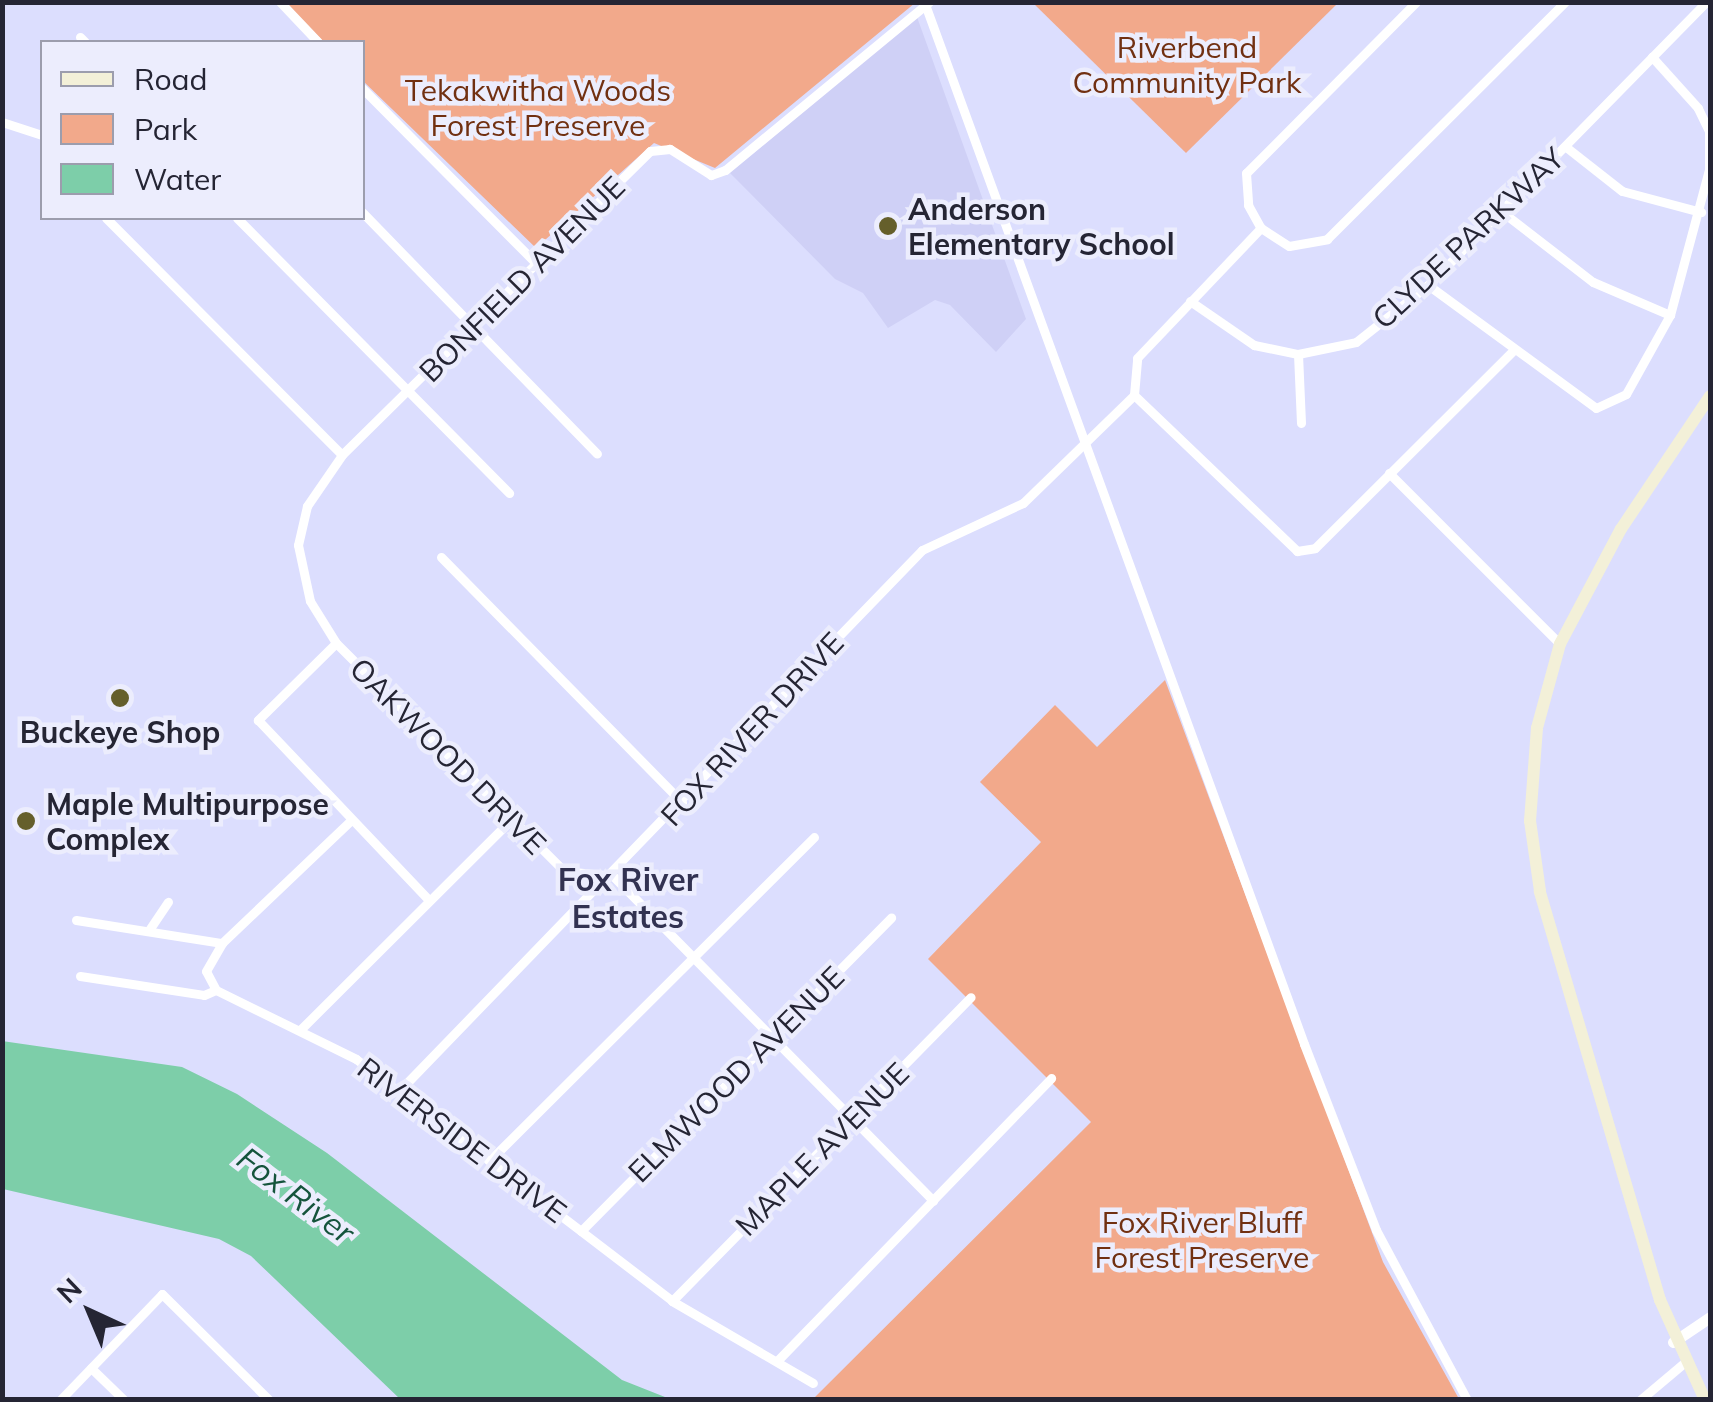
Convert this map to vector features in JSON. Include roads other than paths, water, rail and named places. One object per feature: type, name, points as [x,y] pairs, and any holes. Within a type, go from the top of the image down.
[{"type":"main road","points":[[1704,1400],[1673,1342],[1540,891],[1530,830],[1534,754],[1560,644],[1621,529],[1710,396]]},
{"type":"street","points":[[280,2],[316,40]]},
{"type":"street","points":[[1416,2],[1246,173],[1248,206],[1260,228],[1289,246],[1326,240],[1565,2]]},
{"type":"street","name":"CLYDE PARKWAY","points":[[1190,301],[1254,345],[1298,354],[1356,342],[1428,284],[1706,2]]},
{"type":"street","points":[[928,4],[1084,442],[1369,1211],[1467,1400]]},
{"type":"street","name":"BONFIELD AVENUE","points":[[342,455],[650,151],[670,149],[711,175],[928,4]]},
{"type":"street","points":[[1428,284],[1513,351],[1596,408],[1612,406],[1670,315],[1700,212],[1709,132],[1652,57]]},
{"type":"street","points":[[365,91],[537,264]]},
{"type":"street","points":[[2,122],[31,125],[40,133]]},
{"type":"street","points":[[1566,146],[1622,192],[1700,212]]},
{"type":"street","points":[[1501,211],[1593,282],[1670,315]]},
{"type":"street","points":[[365,215],[597,454]]},
{"type":"street","points":[[108,220],[342,455]]},
{"type":"street","points":[[238,220],[510,492]]},
{"type":"street","points":[[1260,228],[1138,358],[1134,396],[1297,551],[1315,548],[1513,351]]},
{"type":"street","points":[[1298,354],[1301,423]]},
{"type":"street","name":"FOX RIVER DRIVE","points":[[399,1091],[613,876],[922,550],[1000,520],[1134,396]]},
{"type":"street","name":"OAKWOOD DRIVE","points":[[342,455],[307,506],[298,545],[310,601],[336,643],[564,871],[613,876]]},
{"type":"street","points":[[1390,472],[1560,644]]},
{"type":"street","points":[[442,557],[682,802]]},
{"type":"street","points":[[336,643],[258,720],[428,900]]},
{"type":"street","points":[[216,990],[206,972],[222,943],[350,820]]},
{"type":"street","points":[[300,1030],[510,821]]},
{"type":"street","points":[[491,1159],[814,836]]},
{"type":"street","points":[[613,876],[932,1200]]},
{"type":"street","points":[[149,930],[168,902]]},
{"type":"street","name":"ELMWOOD AVENUE","points":[[582,1231],[890,918]]},
{"type":"street","points":[[76,920],[222,943]]},
{"type":"street","name":"RIVERSIDE DRIVE","points":[[80,976],[204,995],[216,990],[300,1030],[399,1091],[672,1301],[813,1383]]},
{"type":"street","name":"MAPLE AVENUE","points":[[672,1301],[971,997]]},
{"type":"street","points":[[777,1360],[1051,1078]]},
{"type":"street","points":[[60,1400],[162,1294],[269,1400]]},
{"type":"street","points":[[1673,1342],[1710,1317]]},
{"type":"street","points":[[1640,1400],[1684,1363]]},
{"type":"street","points":[[91,1368],[124,1400]]},
{"type":"water","name":"Fox River","points":[[2,1041],[182,1067],[237,1094],[327,1153],[622,1380],[670,1399],[400,1399],[251,1256],[219,1239],[3,1189]]},
{"type":"place","name":"Anderson Elementary School","points":[[888,226]]},
{"type":"place","name":"Buckeye Shop","points":[[120,698]]},
{"type":"place","name":"Maple Multipurpose Complex","points":[[26,821]]},
{"type":"district","name":"Fox River Estates","points":[[628,898]]},
{"type":"park label","name":"Riverbend Community Park","points":[[1187,64]]},
{"type":"park label","name":"Tekakwitha Woods Forest Preserve","points":[[538,107]]},
{"type":"park label","name":"Fox River Bluff Forest Preserve","points":[[1202,1239]]}]
